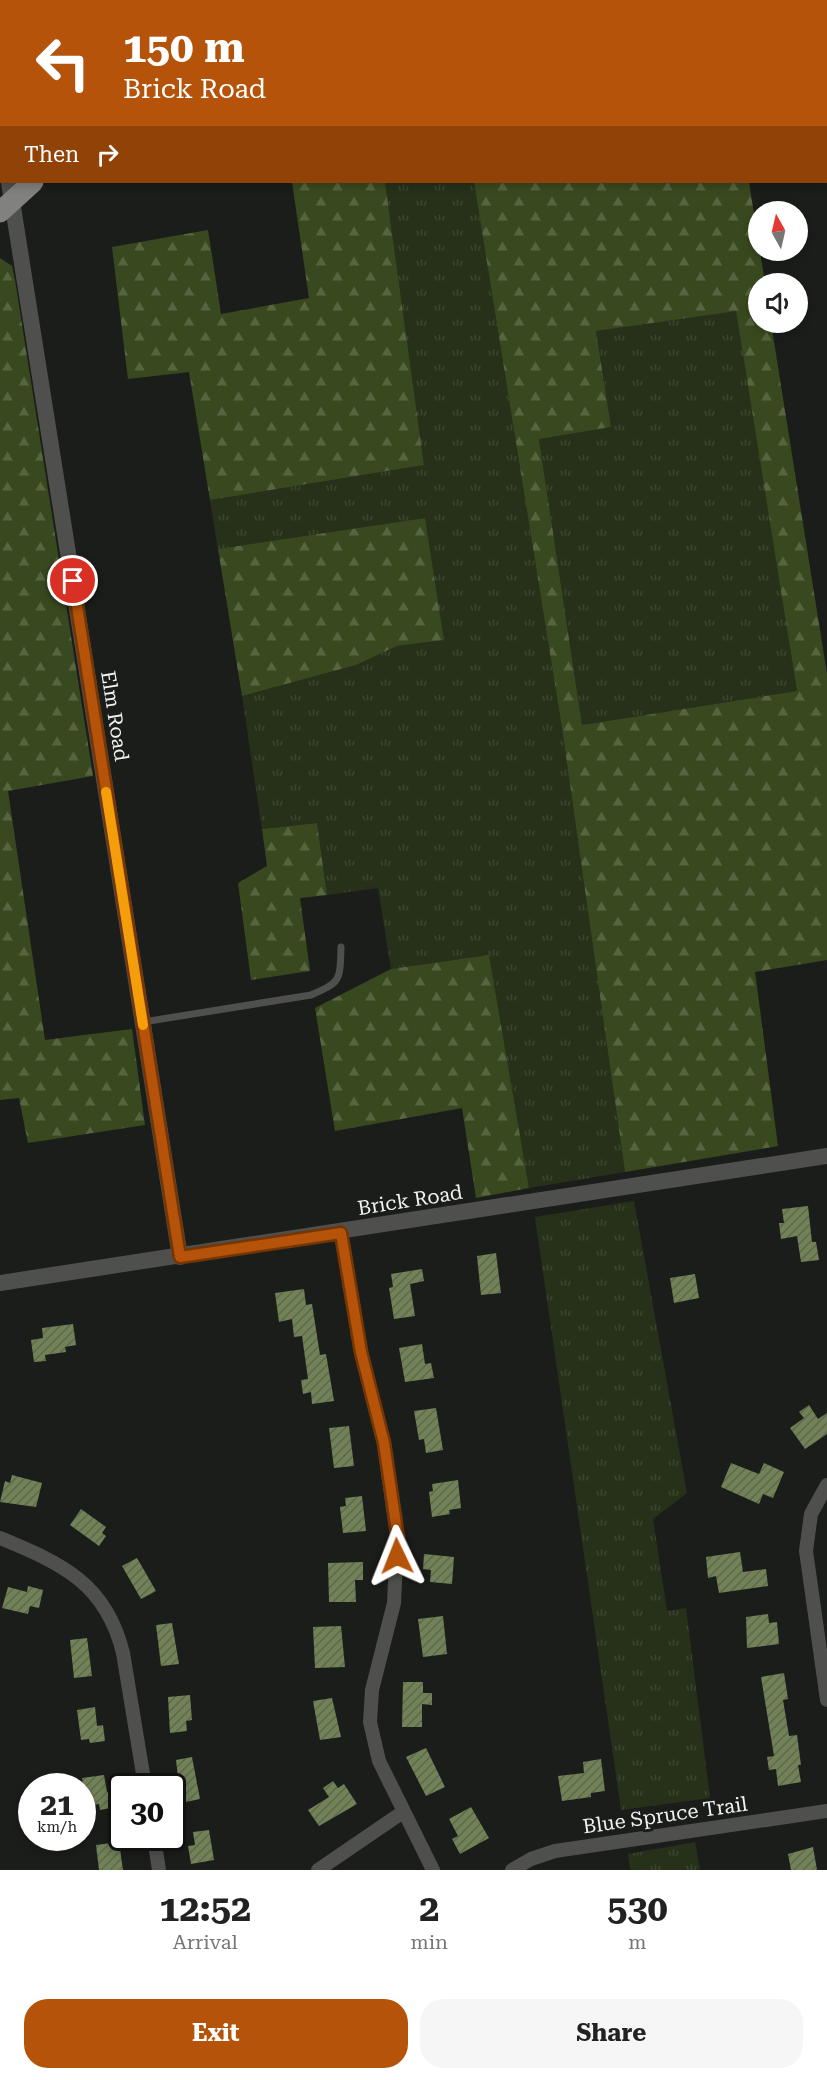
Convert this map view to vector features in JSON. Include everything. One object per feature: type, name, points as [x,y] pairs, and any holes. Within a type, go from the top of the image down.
[{"type":"main road","points":[[7,198],[31,183]]},
{"type":"street","name":"Elm Road","points":[[7,198],[180,1257]]},
{"type":"street","name":"Brick Road","points":[[0,1283],[341,1233],[827,1155]]},
{"type":"street","points":[[341,1233],[361,1352],[384,1443],[398,1538],[394,1603],[372,1690],[370,1722],[378,1761],[433,1870]]},
{"type":"street","points":[[827,1485],[811,1514],[806,1551],[827,1700]]},
{"type":"street","points":[[0,1538],[61,1565],[86,1584],[104,1606],[119,1637],[123,1653],[143,1773]]},
{"type":"street","name":"Blue Spruce Trail","points":[[512,1870],[531,1859],[555,1851],[827,1811]]},
{"type":"street","points":[[318,1870],[404,1812]]},
{"type":"street","points":[[156,1851],[159,1870]]},
{"type":"lane","points":[[143,1022],[311,995],[334,986],[339,977],[341,947]]},
{"type":"green space","points":[[292,183],[385,183],[424,465],[210,500],[189,372],[128,379],[112,247],[208,230],[221,314],[309,298]]},
{"type":"green space","points":[[385,183],[474,183],[562,728],[625,1172],[529,1188],[489,955],[391,969],[378,888],[327,895],[317,823],[262,829],[242,696],[356,665],[397,646],[444,640],[425,518],[218,549],[210,500],[424,465]]},
{"type":"green space","points":[[474,183],[749,183],[752,201],[748,201],[748,261],[762,261],[763,273],[748,273],[748,333],[773,333],[827,674],[827,960],[755,972],[778,1146],[625,1172],[562,728]],"holes":[[[736,311],[797,691],[582,725],[539,439],[611,427],[596,331]]]},
{"type":"green space","points":[[0,258],[12,266],[15,280],[93,776],[8,791],[45,1040],[132,1029],[145,1125],[28,1143],[19,1098],[0,1100]]},
{"type":"green space","points":[[736,310],[797,691],[582,725],[539,438],[611,427],[596,331]]},
{"type":"green space","points":[[425,518],[444,640],[397,646],[356,665],[242,696],[218,549]]},
{"type":"green space","points":[[317,823],[327,895],[300,898],[310,971],[251,980],[238,883],[267,866],[262,829]]},
{"type":"green space","points":[[489,955],[529,1188],[476,1198],[462,1108],[335,1131],[315,1008],[391,969]]},
{"type":"green space","points":[[634,1201],[687,1493],[653,1519],[667,1611],[686,1608],[710,1798],[621,1810],[535,1217]]},
{"type":"green space","points":[[695,1842],[700,1870],[630,1870],[628,1854]]},
{"type":"building","points":[[808,1206],[812,1242],[816,1242],[819,1260],[801,1262],[797,1236],[781,1239],[779,1223],[784,1223],[782,1209]]},
{"type":"building","points":[[496,1253],[501,1293],[481,1295],[477,1256]]},
{"type":"building","points":[[422,1269],[424,1281],[410,1284],[415,1316],[394,1319],[389,1288],[393,1287],[391,1274]]},
{"type":"building","points":[[695,1274],[699,1298],[674,1303],[670,1278]]},
{"type":"building","points":[[304,1289],[306,1305],[312,1304],[320,1355],[326,1354],[334,1401],[312,1404],[311,1392],[303,1394],[301,1380],[308,1379],[302,1336],[294,1337],[292,1319],[279,1322],[275,1293]]},
{"type":"building","points":[[73,1324],[76,1345],[65,1347],[66,1352],[45,1355],[46,1361],[34,1362],[31,1340],[43,1338],[42,1328]]},
{"type":"building","points":[[422,1344],[425,1364],[431,1363],[434,1378],[405,1382],[399,1348]]},
{"type":"building","points":[[809,1405],[818,1419],[827,1413],[827,1434],[805,1449],[790,1428],[804,1418],[799,1412]]},
{"type":"building","points":[[436,1408],[443,1450],[426,1453],[424,1439],[419,1440],[414,1411]]},
{"type":"building","points":[[349,1426],[354,1466],[334,1468],[329,1428]]},
{"type":"building","points":[[731,1463],[759,1474],[764,1463],[784,1472],[773,1498],[763,1494],[759,1504],[721,1487]]},
{"type":"building","points":[[12,1475],[42,1483],[36,1507],[0,1502],[5,1481],[10,1483]]},
{"type":"building","points":[[458,1480],[461,1508],[449,1510],[450,1514],[432,1517],[429,1492],[433,1491],[432,1484]]},
{"type":"building","points":[[362,1496],[366,1531],[343,1533],[340,1507],[346,1506],[345,1498]]},
{"type":"building","points":[[81,1509],[106,1527],[102,1533],[106,1536],[99,1546],[70,1525]]},
{"type":"building","points":[[740,1552],[743,1572],[766,1569],[768,1586],[719,1593],[716,1576],[708,1578],[706,1557]]},
{"type":"building","points":[[424,1554],[454,1557],[452,1584],[430,1582],[431,1570],[423,1569]]},
{"type":"building","points":[[137,1558],[156,1591],[141,1599],[122,1566]]},
{"type":"building","points":[[363,1562],[363,1580],[355,1580],[356,1602],[329,1602],[328,1563]]},
{"type":"building","points":[[28,1586],[43,1590],[39,1608],[30,1606],[28,1614],[2,1608],[8,1587],[27,1592]]},
{"type":"building","points":[[768,1614],[769,1623],[777,1622],[779,1644],[747,1648],[746,1617]]},
{"type":"building","points":[[443,1616],[447,1654],[423,1657],[418,1619]]},
{"type":"building","points":[[172,1623],[179,1664],[161,1666],[156,1625]]},
{"type":"building","points":[[341,1626],[345,1667],[315,1668],[313,1627]]},
{"type":"building","points":[[87,1638],[92,1676],[74,1678],[70,1640]]},
{"type":"building","points":[[784,1673],[788,1699],[783,1700],[789,1736],[797,1735],[801,1782],[778,1786],[776,1769],[769,1770],[767,1757],[774,1756],[761,1677]]},
{"type":"building","points":[[403,1682],[423,1682],[423,1693],[432,1693],[432,1705],[422,1704],[422,1727],[402,1727]]},
{"type":"building","points":[[190,1695],[192,1720],[186,1721],[187,1731],[170,1733],[168,1697]]},
{"type":"building","points":[[332,1698],[341,1737],[320,1740],[313,1701]]},
{"type":"building","points":[[95,1707],[97,1726],[103,1725],[105,1741],[90,1743],[89,1739],[81,1740],[77,1710]]},
{"type":"building","points":[[426,1748],[445,1787],[426,1796],[406,1757]]},
{"type":"building","points":[[192,1757],[200,1799],[186,1802],[186,1773],[178,1773],[176,1760]]},
{"type":"building","points":[[601,1759],[605,1791],[591,1793],[591,1797],[562,1801],[558,1776],[584,1773],[583,1762]]},
{"type":"building","points":[[104,1775],[108,1792],[108,1808],[100,1810],[99,1804],[96,1804],[96,1776]]},
{"type":"building","points":[[333,1781],[338,1788],[344,1784],[357,1804],[319,1826],[308,1810],[329,1797],[323,1788]]},
{"type":"building","points":[[471,1807],[489,1838],[460,1854],[452,1839],[458,1836],[449,1819]]},
{"type":"building","points":[[209,1830],[214,1860],[191,1864],[188,1846],[195,1845],[193,1832]]},
{"type":"building","points":[[108,1843],[108,1851],[120,1851],[123,1870],[99,1870],[96,1845]]},
{"type":"building","points":[[813,1847],[817,1870],[791,1870],[788,1854]]},
{"type":"slow traffic","points":[[106,792],[143,1025]]},
{"type":"route","points":[[73,581],[180,1257],[341,1233],[361,1352],[384,1443],[398,1538],[397,1556]]}]
